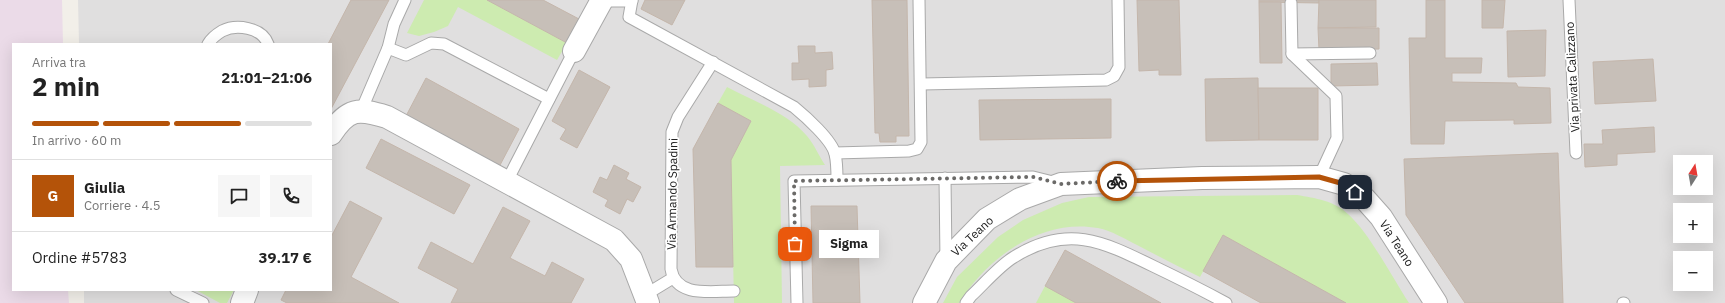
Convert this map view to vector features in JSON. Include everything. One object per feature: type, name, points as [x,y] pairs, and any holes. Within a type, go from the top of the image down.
[{"type":"street","points":[[574,51],[602,0]]},
{"type":"street","points":[[332,132],[338,122],[348,113],[361,111],[387,117],[614,240],[631,259],[647,299]]},
{"type":"street","name":"Via Teano","points":[[946,260],[987,219],[1020,199],[1061,184],[1202,178],[1319,177],[1344,184],[1365,199],[1381,218],[1436,303]]},
{"type":"street","points":[[924,303],[946,260]]},
{"type":"street","points":[[242,303],[247,291]]},
{"type":"lane","points":[[361,111],[388,48],[394,24],[405,0]]},
{"type":"lane","points":[[602,0],[632,1],[630,17],[794,107],[806,116],[817,127],[835,153],[838,180]]},
{"type":"lane","points":[[835,153],[910,151],[917,149],[921,142],[922,84],[919,0]]},
{"type":"lane","points":[[922,84],[1106,80],[1114,76],[1119,67],[1118,0]]},
{"type":"lane","name":"Via privata Calizzano","points":[[1569,0],[1576,153]]},
{"type":"lane","points":[[1291,3],[1292,54],[1336,96],[1337,138],[1319,177]]},
{"type":"lane","points":[[209,43],[222,31],[236,27],[250,29],[260,33],[267,43]]},
{"type":"lane","points":[[388,48],[406,55],[431,43],[444,44],[549,99]]},
{"type":"lane","points":[[507,181],[574,51]]},
{"type":"lane","points":[[1292,54],[1370,53]]},
{"type":"lane","name":"Via Armando Spadini","points":[[672,278],[672,132],[678,117],[713,62]]},
{"type":"lane","points":[[797,303],[794,181],[1033,177],[1061,184]]},
{"type":"lane","points":[[945,178],[946,260]]},
{"type":"lane","points":[[966,303],[971,296],[1012,258],[1032,247],[1051,241],[1077,238],[1096,241],[1114,247],[1226,303]]},
{"type":"lane","points":[[647,299],[672,278],[681,287],[692,290],[734,291]]},
{"type":"lane","points":[[178,291],[203,303]]},
{"type":"shaded area","points":[[0,0],[62,0],[63,43],[12,43],[12,291],[68,291],[69,303],[0,303]]},
{"type":"shaded area","points":[[78,0],[1725,0],[1725,303],[84,303],[84,291],[332,291],[332,43],[79,43]]},
{"type":"green space","points":[[424,0],[487,0],[567,43],[557,60],[458,7],[448,26],[419,36],[407,33]]},
{"type":"green space","points":[[727,87],[770,108],[799,128],[810,139],[825,165],[780,166],[782,303],[734,303],[731,160],[751,121],[718,103]]},
{"type":"green space","points":[[1297,195],[1331,203],[1348,214],[1356,222],[1372,244],[1409,303],[1346,303],[1223,235],[1200,277],[1113,233],[1098,228],[1077,226],[1056,229],[1037,235],[1018,244],[985,270],[959,303],[943,303],[957,277],[998,237],[1023,220],[1062,203],[1089,197]]},
{"type":"green space","points":[[1045,286],[1076,303],[1036,303]]},
{"type":"green space","points":[[198,291],[233,291],[227,303],[220,303]]},
{"type":"building","points":[[351,0],[389,0],[332,107],[332,43],[329,43]]},
{"type":"building","points":[[487,0],[543,0],[579,19],[567,43]]},
{"type":"building","points":[[645,0],[685,0],[672,25],[641,9]]},
{"type":"building","points":[[872,0],[907,0],[909,136],[896,136],[896,142],[880,142],[879,133],[875,133]]},
{"type":"building","points":[[1137,0],[1179,0],[1181,75],[1159,75],[1159,70],[1139,71]]},
{"type":"building","points":[[1259,0],[1319,0],[1319,3],[1259,2]]},
{"type":"building","points":[[1319,0],[1376,0],[1376,27],[1318,28]]},
{"type":"building","points":[[1426,0],[1445,0],[1445,58],[1482,58],[1481,73],[1452,73],[1452,82],[1516,83],[1518,87],[1550,88],[1551,123],[1514,124],[1514,120],[1445,121],[1444,144],[1411,144],[1409,38],[1426,38]]},
{"type":"building","points":[[1482,0],[1505,0],[1503,28],[1482,28]]},
{"type":"building","points":[[1259,2],[1281,2],[1282,63],[1260,63]]},
{"type":"building","points":[[1318,28],[1379,28],[1379,49],[1319,50]]},
{"type":"building","points":[[1546,30],[1545,76],[1508,77],[1507,31]]},
{"type":"building","points":[[798,46],[815,46],[815,53],[832,52],[833,69],[826,70],[826,86],[809,87],[809,79],[792,80],[792,63],[799,63]]},
{"type":"building","points":[[1653,59],[1656,101],[1595,104],[1593,62]]},
{"type":"building","points":[[1377,63],[1378,85],[1331,86],[1331,64]]},
{"type":"building","points":[[579,70],[610,87],[577,148],[560,139],[566,129],[552,121]]},
{"type":"building","points":[[426,78],[519,129],[499,167],[406,116]]},
{"type":"building","points":[[1258,78],[1259,140],[1206,141],[1205,79]]},
{"type":"building","points":[[1258,88],[1318,88],[1318,140],[1259,140]]},
{"type":"building","points":[[1111,99],[1111,138],[980,140],[979,100]]},
{"type":"building","points":[[718,103],[751,121],[731,160],[733,267],[696,267],[693,149]]},
{"type":"building","points":[[1654,127],[1655,152],[1617,154],[1617,165],[1585,167],[1584,144],[1603,144],[1602,130]]},
{"type":"building","points":[[381,139],[470,185],[454,214],[366,168]]},
{"type":"building","points":[[1558,153],[1563,303],[1465,303],[1406,215],[1404,159]]},
{"type":"building","points":[[614,165],[629,173],[626,179],[641,187],[633,202],[627,199],[620,214],[605,206],[608,200],[593,192],[600,177],[607,180]]},
{"type":"building","points":[[350,201],[382,218],[351,277],[399,303],[287,303],[281,300],[286,291],[332,291],[332,235]]},
{"type":"building","points":[[811,206],[857,206],[860,303],[813,303]]},
{"type":"building","points":[[503,207],[530,221],[510,258],[545,276],[552,262],[584,279],[571,303],[451,303],[458,289],[418,268],[431,242],[473,264]]},
{"type":"building","points":[[1223,235],[1346,303],[1261,303],[1203,271]]},
{"type":"building","points":[[1065,250],[1161,303],[1076,303],[1045,286]]},
{"type":"way so far","points":[[795,244],[794,181],[1033,177],[1061,184],[1117,181]]},
{"type":"place","name":"Sigma","points":[[795,244]]},
{"type":"route","points":[[1117,181],[1202,178],[1319,177],[1344,184],[1355,192]]}]
